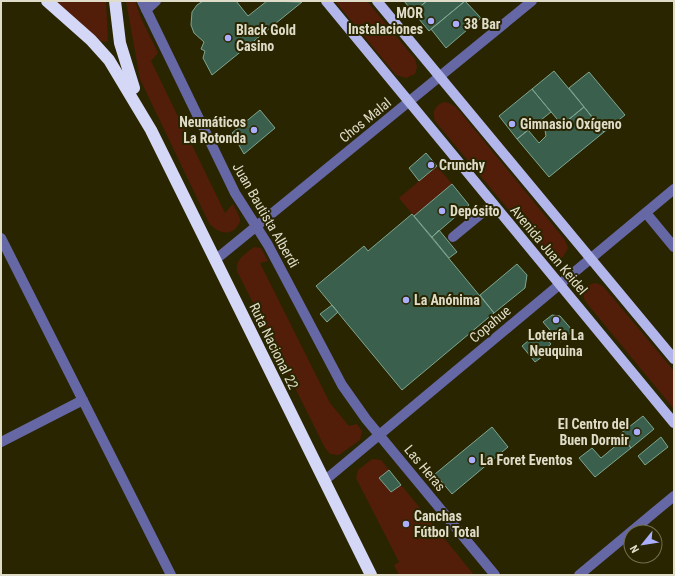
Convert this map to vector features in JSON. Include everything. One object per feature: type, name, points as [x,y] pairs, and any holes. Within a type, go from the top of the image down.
[{"type":"highway","name":"Ruta Nacional 22","points":[[47,1],[91,40],[109,60],[150,130],[371,575]]},
{"type":"highway","name":"Ruta Nacional 22","points":[[115,1],[123,57],[150,130]]},
{"type":"main road","name":"Avenida Juan Keidel","points":[[326,1],[674,423]]},
{"type":"main road","name":"Avenida Juan Keidel","points":[[377,1],[674,359]]},
{"type":"street","points":[[144,5],[156,1]]},
{"type":"street","name":"Chos Malal","points":[[215,260],[532,1]]},
{"type":"street","name":"Juan Bautista Alberdi","points":[[144,5],[234,193],[273,254],[342,385],[358,409],[379,435]]},
{"type":"street","name":"Copahue","points":[[324,481],[674,189]]},
{"type":"street","points":[[453,237],[493,204]]},
{"type":"street","points":[[646,212],[674,247]]},
{"type":"street","points":[[1,238],[171,575]]},
{"type":"street","points":[[1,442],[83,400]]},
{"type":"street","name":"Las Heras","points":[[379,435],[495,575]]},
{"type":"street","points":[[579,575],[674,496]]},
{"type":"shaded area","points":[[55,1],[106,1],[108,41],[101,41]]},
{"type":"shaded area","points":[[126,1],[135,1],[141,18],[158,53],[151,61],[225,213],[233,204],[240,218],[237,226],[230,232],[221,232],[209,223],[140,79]]},
{"type":"shaded area","points":[[335,1],[367,1],[415,59],[417,67],[415,74],[406,78],[396,75]]},
{"type":"shaded area","points":[[444,102],[456,107],[565,240],[568,248],[563,257],[556,260],[547,256],[435,121],[435,109],[438,105]]},
{"type":"shaded area","points":[[437,166],[452,184],[414,216],[399,198]]},
{"type":"shaded area","points":[[254,247],[261,248],[268,261],[260,263],[330,403],[349,426],[357,424],[362,431],[360,440],[339,455],[330,454],[325,448],[238,273],[238,261]]},
{"type":"shaded area","points":[[596,283],[603,286],[674,371],[674,409],[585,301],[585,289]]},
{"type":"shaded area","name":"Canchas Fútbol Total","points":[[372,459],[381,460],[474,575],[399,575],[394,565],[399,562],[356,478],[358,470]]},
{"type":"building","name":"Black Gold Casino","points":[[203,1],[236,1],[248,16],[267,1],[302,2],[212,75],[203,58],[205,51],[201,49],[204,42],[194,33],[191,25],[192,12],[197,5]]},
{"type":"building","points":[[404,1],[427,1],[413,12]]},
{"type":"building","name":"MOR Instalaciones","points":[[427,1],[465,1],[429,31],[413,12]]},
{"type":"building","name":"38 Bar","points":[[465,1],[481,18],[446,48],[431,29]]},
{"type":"building","points":[[554,71],[584,107],[562,125],[532,89]]},
{"type":"building","points":[[589,72],[625,115],[604,132],[569,88]]},
{"type":"building","points":[[532,89],[551,112],[517,139],[499,116]]},
{"type":"building","points":[[584,107],[604,132],[549,177],[517,139],[528,130],[539,143],[546,136],[545,130],[557,120],[562,125]]},
{"type":"building","name":"Neumáticos La Rotonda","points":[[260,110],[275,128],[244,154],[232,133]]},
{"type":"building","points":[[426,153],[437,166],[419,181],[409,168]]},
{"type":"building","name":"Depósito","points":[[452,184],[469,205],[432,237],[414,216]]},
{"type":"building","name":"La Anónima","points":[[412,214],[494,313],[402,390],[316,286],[364,246],[368,251]]},
{"type":"building","points":[[439,230],[457,252],[449,258],[432,237]]},
{"type":"building","points":[[517,264],[527,275],[525,288],[494,313],[480,295]]},
{"type":"building","points":[[332,305],[338,312],[327,322],[320,314]]},
{"type":"building","points":[[552,315],[560,316],[573,331],[560,342],[543,322]]},
{"type":"building","points":[[540,331],[551,344],[543,351],[546,354],[535,362],[522,346]]},
{"type":"building","name":"El Centro del Buen Dormir","points":[[643,416],[654,429],[631,448],[620,434]]},
{"type":"building","name":"La Foret Eventos","points":[[492,427],[508,447],[452,494],[435,474]]},
{"type":"building","points":[[661,437],[668,447],[645,465],[638,456]]},
{"type":"building","points":[[624,439],[631,448],[595,477],[579,458],[592,448],[601,458]]},
{"type":"building","points":[[389,470],[401,485],[391,492],[379,478]]},
{"type":"place","name":"MOR Instalaciones","points":[[431,21]]},
{"type":"place","name":"38 Bar","points":[[456,24]]},
{"type":"place","name":"Black Gold Casino","points":[[228,38]]},
{"type":"place","name":"Gimnasio Oxígeno","points":[[512,124]]},
{"type":"place","name":"Neumáticos La Rotonda","points":[[254,130]]},
{"type":"place","name":"Crunchy","points":[[431,165]]},
{"type":"place","name":"Depósito","points":[[442,211]]},
{"type":"place","name":"La Anónima","points":[[406,300]]},
{"type":"place","name":"Lotería La Neuquina","points":[[556,320]]},
{"type":"place","name":"El Centro del Buen Dormir","points":[[637,432]]},
{"type":"place","name":"La Foret Eventos","points":[[472,460]]},
{"type":"place","name":"Canchas Fútbol Total","points":[[406,524]]}]
